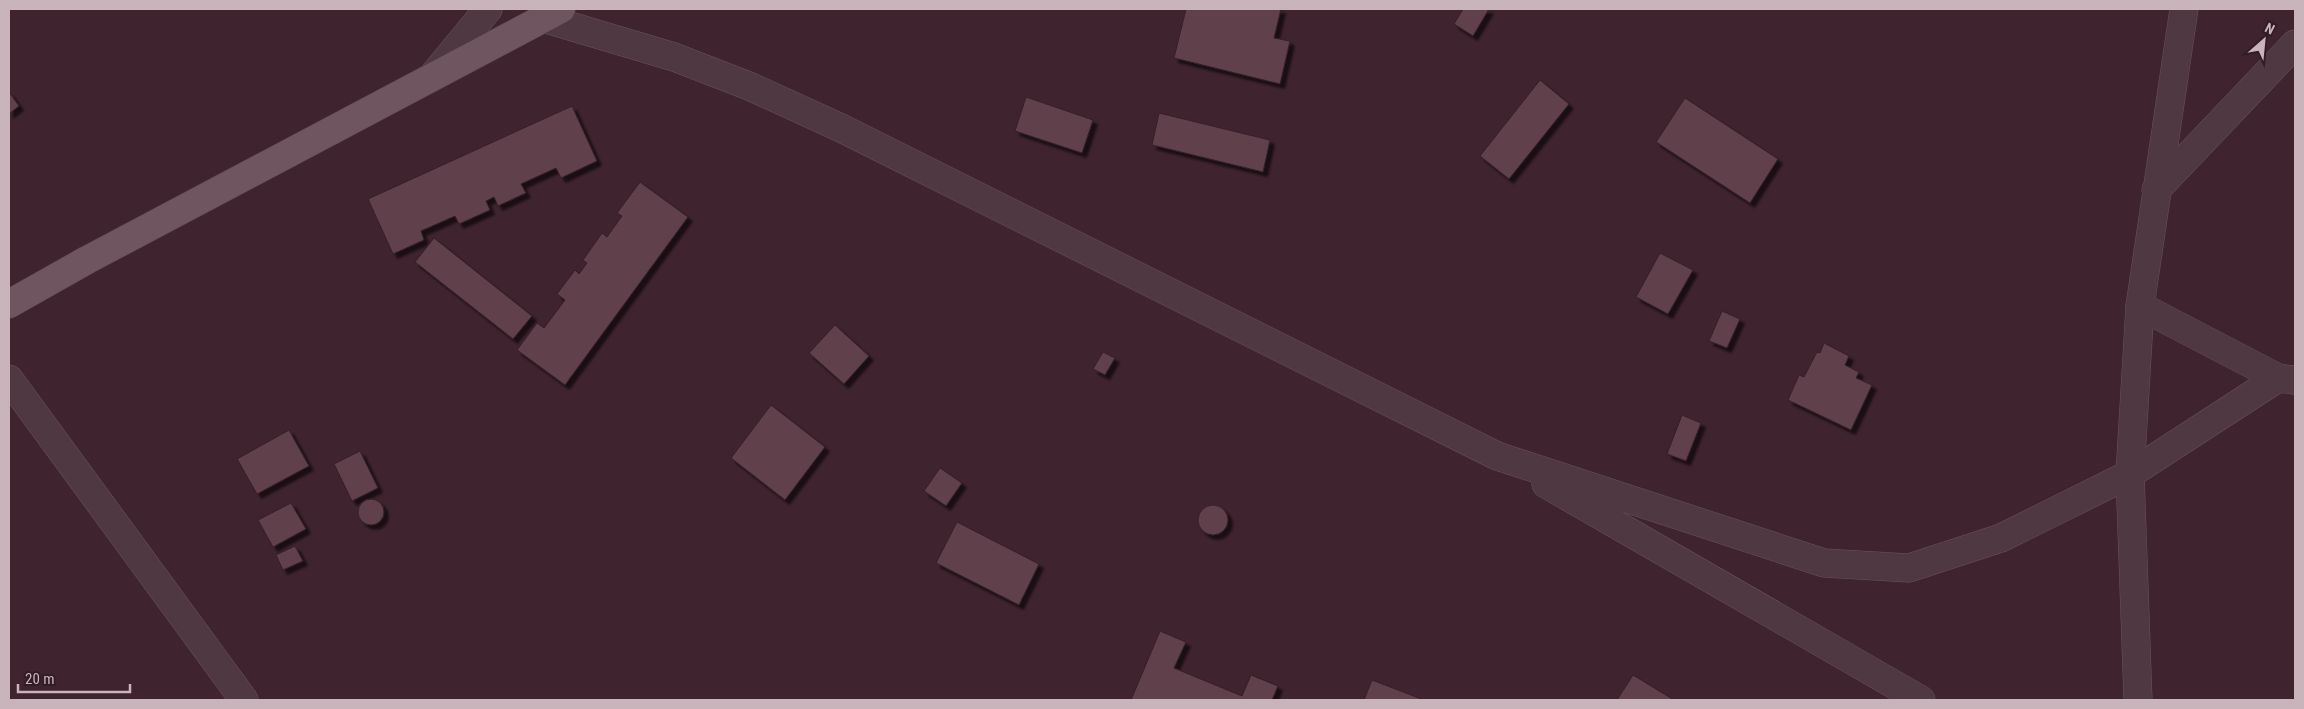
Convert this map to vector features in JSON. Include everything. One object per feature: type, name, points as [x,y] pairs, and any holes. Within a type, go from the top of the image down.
[{"type":"main road","points":[[9,304],[87,260],[552,13]]},
{"type":"street","points":[[432,77],[488,9]]},
{"type":"street","points":[[2138,700],[2130,474],[2140,306],[2184,9]]},
{"type":"street","points":[[552,13],[749,86],[842,128],[1497,456],[1921,700]]},
{"type":"street","points":[[2156,190],[2295,44]]},
{"type":"street","points":[[2140,306],[2286,379]]},
{"type":"street","points":[[9,379],[244,700]]},
{"type":"street","points":[[1497,456],[1824,563],[1909,568],[2001,538],[2130,474],[2286,379]]},
{"type":"building","points":[[1186,9],[1281,9],[1274,38],[1290,41],[1280,84],[1174,58]]},
{"type":"building","points":[[1463,9],[1489,9],[1473,36],[1454,24]]},
{"type":"building","points":[[1540,80],[1569,104],[1509,179],[1480,156]]},
{"type":"building","points":[[9,92],[19,106],[9,114]]},
{"type":"building","points":[[1026,97],[1093,120],[1082,153],[1015,131]]},
{"type":"building","points":[[1685,98],[1778,159],[1750,203],[1656,142]]},
{"type":"building","points":[[572,106],[597,161],[561,178],[556,168],[521,184],[526,193],[498,206],[494,197],[486,201],[490,210],[459,224],[455,216],[421,231],[424,240],[393,254],[368,199]]},
{"type":"building","points":[[1159,113],[1270,140],[1263,172],[1152,145]]},
{"type":"building","points":[[640,182],[688,217],[565,385],[517,350],[537,323],[544,328],[565,300],[557,294],[575,270],[579,274],[587,263],[583,260],[602,233],[607,237],[622,216],[617,213]]},
{"type":"building","points":[[434,238],[532,316],[513,339],[415,262]]},
{"type":"building","points":[[1660,253],[1693,270],[1668,314],[1636,297]]},
{"type":"building","points":[[1722,311],[1740,319],[1727,348],[1709,341]]},
{"type":"building","points":[[835,325],[869,356],[844,384],[809,353]]},
{"type":"building","points":[[1824,343],[1849,356],[1845,365],[1859,372],[1856,378],[1872,385],[1851,430],[1788,400],[1799,375],[1804,377],[1817,352],[1820,353]]},
{"type":"building","points":[[1103,352],[1115,358],[1105,375],[1093,369]]},
{"type":"building","points":[[771,405],[825,447],[785,500],[731,458]]},
{"type":"building","points":[[1682,415],[1701,423],[1686,461],[1667,454]]},
{"type":"building","points":[[289,430],[309,466],[257,494],[237,459]]},
{"type":"building","points":[[360,451],[378,488],[352,501],[334,464]]},
{"type":"building","points":[[940,468],[962,483],[946,506],[924,491]]},
{"type":"building","points":[[371,499],[380,503],[384,512],[380,521],[371,525],[362,521],[358,512],[362,503]]},
{"type":"building","points":[[291,503],[306,529],[273,547],[258,520]]},
{"type":"building","points":[[1213,505],[1223,510],[1228,520],[1223,530],[1213,535],[1203,530],[1198,520],[1203,510]]},
{"type":"building","points":[[957,522],[1039,564],[1019,605],[936,563]]},
{"type":"building","points":[[295,546],[303,561],[283,570],[276,555]]},
{"type":"building","points":[[1160,631],[1186,642],[1174,668],[1242,696],[1251,675],[1278,686],[1272,700],[1131,700]]},
{"type":"building","points":[[1633,675],[1674,700],[1617,700]]},
{"type":"building","points":[[1372,680],[1424,700],[1364,700]]}]
